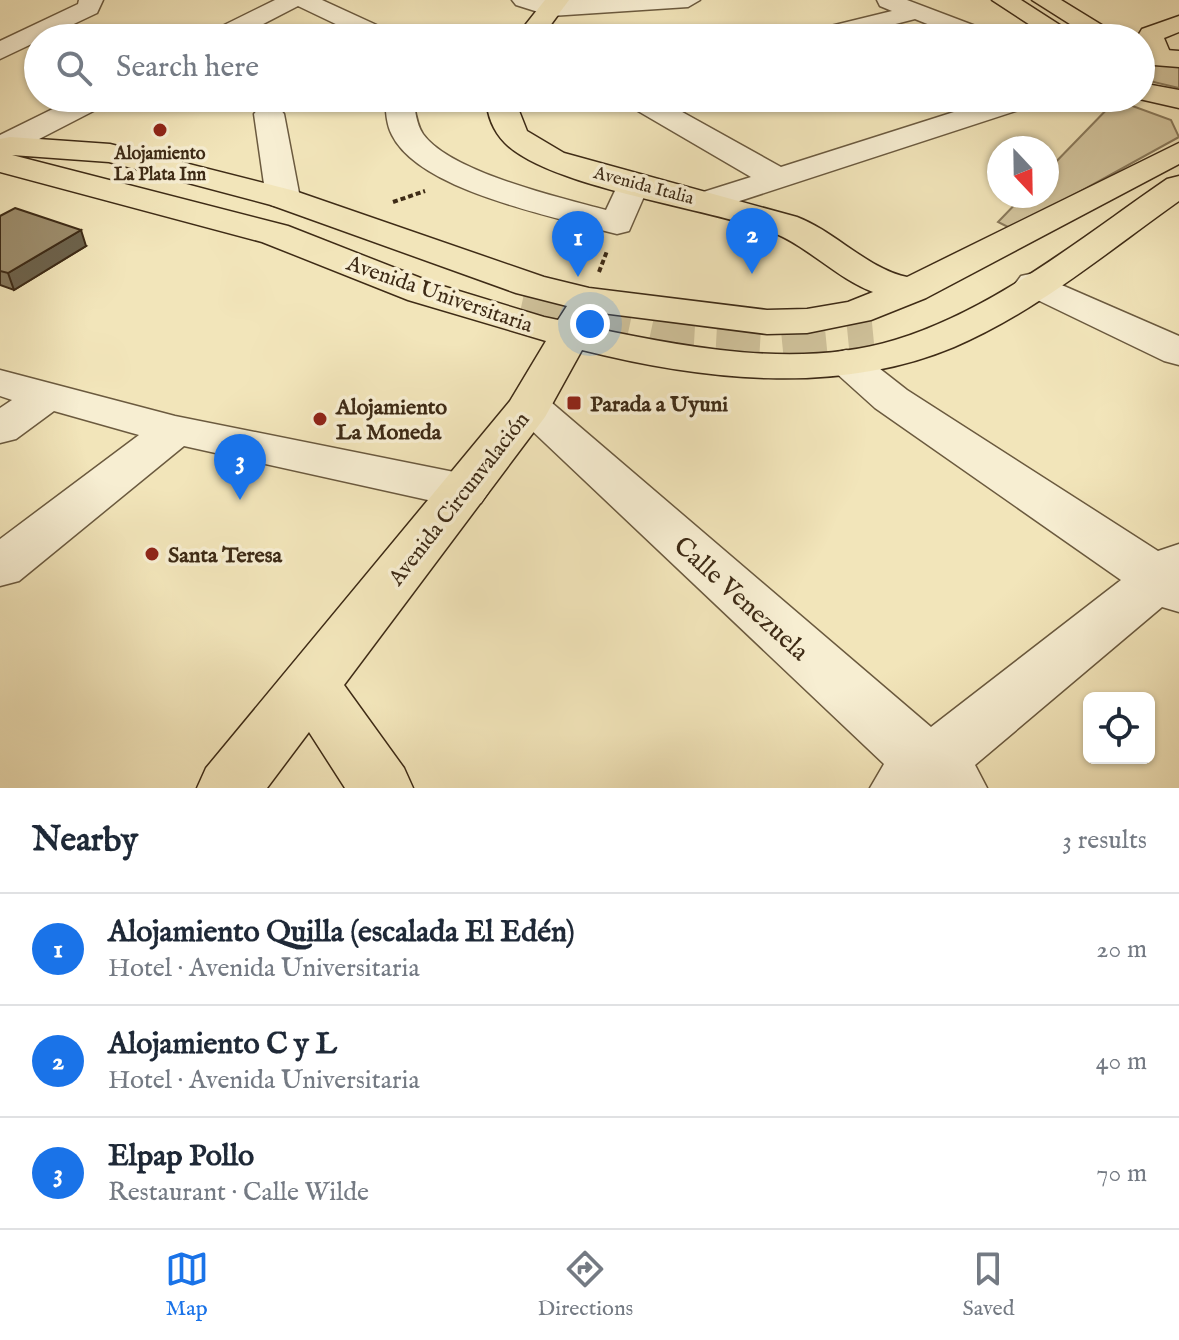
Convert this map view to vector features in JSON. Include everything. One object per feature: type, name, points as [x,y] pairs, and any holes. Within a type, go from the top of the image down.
[{"type":"main road","points":[[1004,0],[1044,24]]},
{"type":"main road","points":[[1044,0],[1086,24]]},
{"type":"main road","points":[[539,24],[554,4]]},
{"type":"main road","points":[[1155,32],[1179,23]]},
{"type":"main road","name":"Avenida Italia","points":[[501,112],[517,138],[560,161],[633,185],[709,201],[798,230],[833,249],[852,269],[884,286],[912,290]]},
{"type":"main road","points":[[1,152],[283,216],[522,303]]},
{"type":"main road","name":"Avenida Universitaria","points":[[1,152],[110,153],[283,198],[530,285],[579,318]]},
{"type":"main road","name":"Avenida Universitaria","points":[[1,152],[275,234],[421,292],[579,318],[728,362],[853,337],[912,290],[1176,171]]},
{"type":"main road","points":[[852,269],[853,337],[1079,226],[1176,171]]},
{"type":"main road","name":"Avenida Universitaria","points":[[853,337],[900,352],[947,336],[1034,284],[1176,171]]},
{"type":"main road","name":"Avenida Circunvalación","points":[[253,777],[310,685],[529,407],[579,318]]},
{"type":"main road","points":[[310,685],[381,788]]},
{"type":"street","points":[[245,24],[293,0]]},
{"type":"street","points":[[303,0],[355,24]]},
{"type":"street","points":[[524,0],[554,4],[688,0]]},
{"type":"street","points":[[886,0],[948,24]]},
{"type":"street","points":[[58,24],[92,1]]},
{"type":"street","points":[[868,24],[916,12]]},
{"type":"street","points":[[0,22],[24,25]]},
{"type":"street","points":[[0,51],[24,41]]},
{"type":"street","points":[[1,152],[72,112]]},
{"type":"street","points":[[402,112],[408,136],[430,156],[467,176],[617,224],[633,185]]},
{"type":"street","points":[[660,112],[776,178]]},
{"type":"street","points":[[709,201],[983,112]]},
{"type":"street","points":[[269,114],[283,198]]},
{"type":"street","points":[[1034,284],[1179,352]]},
{"type":"street","points":[[853,337],[891,399],[1172,578],[928,780]]},
{"type":"street","points":[[0,383],[175,430],[464,491]]},
{"type":"street","points":[[0,429],[46,396]]},
{"type":"street","name":"Calle Venezuela","points":[[529,407],[928,780]]},
{"type":"street","points":[[0,567],[175,430]]},
{"type":"path","points":[[347,219],[467,176]]},
{"type":"path","points":[[579,318],[617,224]]},
{"type":"shaded area","points":[[1155,60],[1179,61],[1179,88],[1155,82]]},
{"type":"shaded area","points":[[1104,112],[1149,112],[1171,120],[1179,137],[1059,203],[1059,159]]},
{"type":"shaded area","points":[[1011,208],[1050,208],[1012,229],[998,222]]},
{"type":"building","points":[[15,208],[81,230],[8,273],[0,271],[0,216]]},
{"type":"tunnel","points":[[522,303],[685,338],[772,343],[873,333]]},
{"type":"place","name":"Alojamiento La Plata Inn","points":[[160,130]]},
{"type":"place","name":"Alojamiento C y L","points":[[752,274]]},
{"type":"place","name":"Alojamiento Quilla (escalada El Edén)","points":[[578,277]]},
{"type":"place","name":"Parada a Uyuni","points":[[574,403]]},
{"type":"place","name":"Alojamiento La Moneda","points":[[320,419]]},
{"type":"place","name":"Elpap Pollo","points":[[240,500]]},
{"type":"place","name":"Santa Teresa","points":[[152,554]]}]
